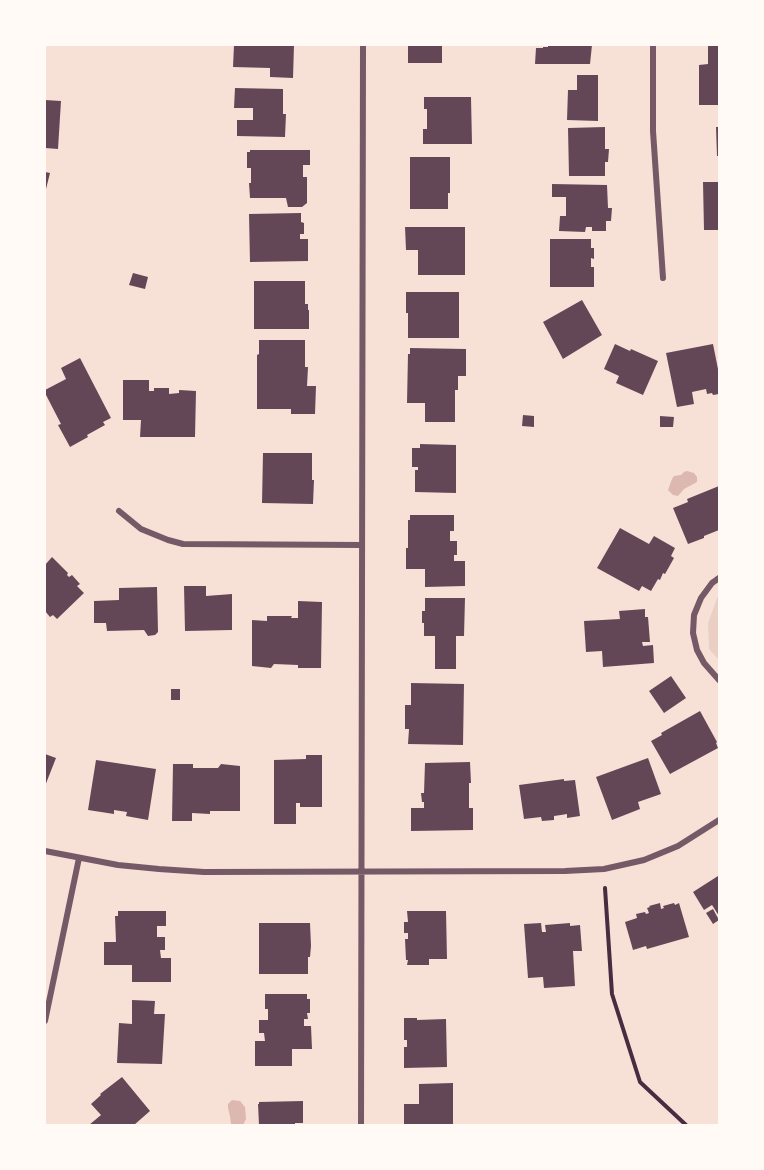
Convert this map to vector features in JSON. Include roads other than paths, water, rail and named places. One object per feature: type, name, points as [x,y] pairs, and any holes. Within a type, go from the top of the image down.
[{"type":"street","points":[[360,1125],[363,45]]},
{"type":"street","points":[[654,45],[653,131],[663,278]]},
{"type":"street","points":[[119,511],[141,530],[183,544],[362,545]]},
{"type":"street","points":[[719,578],[712,583],[701,598],[694,615],[693,633],[697,650],[704,663],[719,680]]},
{"type":"street","points":[[45,851],[118,865],[204,872],[565,871],[604,869],[644,860],[678,846],[719,820]]},
{"type":"street","points":[[45,1022],[79,858]]}]
